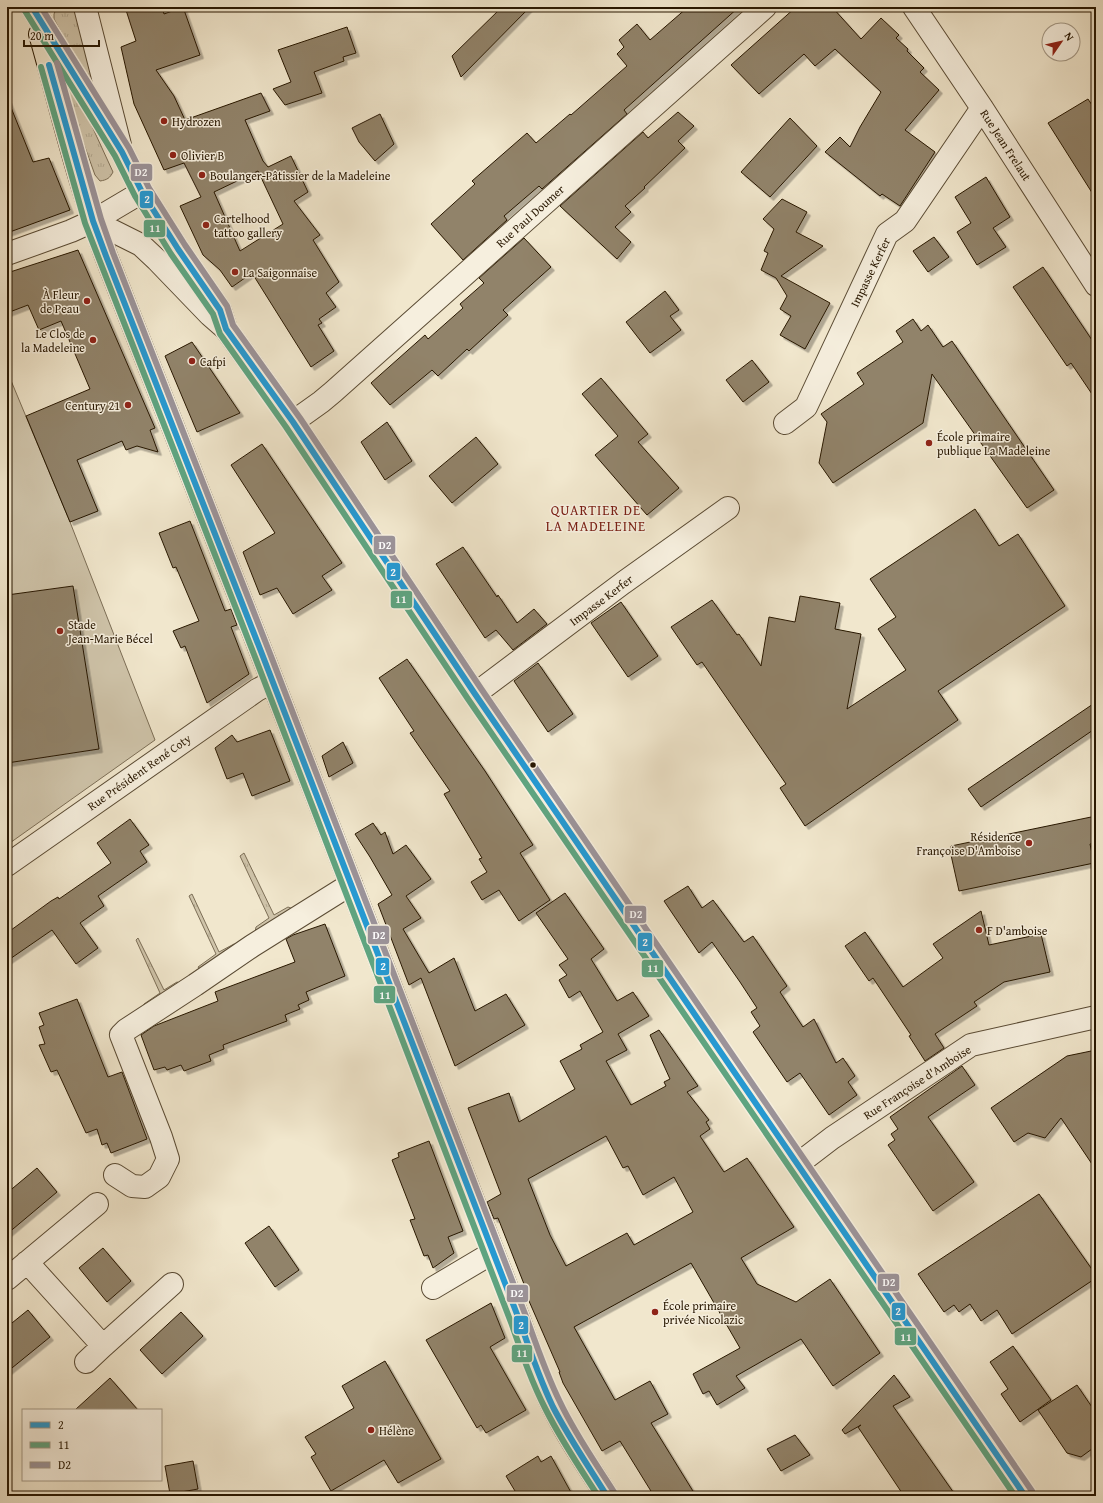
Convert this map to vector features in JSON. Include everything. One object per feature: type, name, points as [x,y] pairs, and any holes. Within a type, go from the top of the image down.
[{"type":"main road","points":[[34,8],[122,152],[142,192],[178,249],[220,310],[226,329],[293,422],[475,694],[1025,1496]]},
{"type":"main road","points":[[34,8],[93,221],[351,884],[544,1389],[559,1419],[607,1496]]},
{"type":"street","points":[[85,7],[122,152]]},
{"type":"street","name":"Rue Paul Doumer","points":[[293,422],[327,397],[765,7]]},
{"type":"street","name":"Rue Jean Frelaut","points":[[914,7],[982,108],[1096,284]]},
{"type":"street","name":"Impasse Kerfer","points":[[785,423],[806,407],[887,234],[905,221],[982,108]]},
{"type":"street","points":[[7,254],[71,231],[93,221],[142,192]]},
{"type":"street","points":[[93,221],[140,245],[157,260],[210,316],[226,329]]},
{"type":"street","name":"Impasse Kerfer","points":[[475,694],[623,582],[728,508]]},
{"type":"street","name":"Rue Président René Coty","points":[[7,865],[257,690],[272,682]]},
{"type":"street","points":[[115,1175],[132,1186],[145,1187],[159,1177],[168,1159],[122,1035],[126,1030],[252,946],[351,884]]},
{"type":"street","name":"Rue Françoise d'Amboise","points":[[798,1164],[832,1138],[971,1045],[1096,1016]]},
{"type":"street","points":[[7,1279],[97,1204]]},
{"type":"street","points":[[433,1288],[492,1253]]},
{"type":"street","points":[[27,1262],[103,1346]]},
{"type":"street","points":[[86,1362],[172,1284]]},
{"type":"green space","points":[[57,7],[77,7],[95,78],[92,82],[87,80],[54,19],[54,14]]},
{"type":"green space","points":[[70,86],[85,111],[113,172],[105,180],[100,181],[95,175],[64,89]]},
{"type":"green space","name":"Stade Jean-Marie Bécel","points":[[7,371],[70,522],[155,740],[7,845]]},
{"type":"green space","points":[[244,853],[274,915],[288,907],[293,909],[255,932],[256,927],[269,918],[240,856]]},
{"type":"green space","points":[[192,894],[219,952],[234,944],[236,945],[200,970],[198,967],[216,954],[189,896]]},
{"type":"green space","points":[[138,938],[164,990],[177,982],[180,983],[143,1008],[144,1004],[160,993],[136,940]]},
{"type":"building","points":[[125,7],[162,7],[164,14],[183,7],[200,55],[156,70],[174,96],[185,120],[261,93],[270,111],[245,120],[263,161],[268,167],[291,156],[308,192],[294,201],[320,235],[313,240],[339,282],[326,293],[336,307],[319,319],[322,323],[318,325],[334,351],[311,367],[252,273],[232,287],[220,270],[203,255],[180,206],[201,197],[184,163],[164,170],[134,104],[121,47],[136,41]],"holes":[[[258,171],[283,224],[240,251],[214,192]]]},
{"type":"building","points":[[502,7],[530,7],[461,77],[452,56]]},
{"type":"building","points":[[688,7],[739,7],[624,110],[627,114],[542,189],[539,186],[504,216],[507,220],[463,260],[431,224],[475,184],[472,181],[527,133],[536,143],[570,114],[571,115],[627,66],[617,54],[624,47],[619,40],[637,24],[650,40]]},
{"type":"building","points":[[796,7],[832,7],[861,39],[881,18],[899,35],[896,38],[908,49],[907,51],[924,68],[920,72],[939,90],[905,130],[935,152],[900,206],[882,194],[880,196],[825,152],[840,137],[850,147],[881,92],[835,49],[815,66],[804,54],[759,94],[731,65]]},
{"type":"building","points":[[347,27],[356,53],[343,57],[344,61],[314,72],[322,93],[285,105],[273,89],[291,82],[278,50]]},
{"type":"building","points":[[1088,99],[1096,111],[1096,199],[1048,123]]},
{"type":"building","points":[[8,100],[33,162],[49,158],[70,210],[7,233]]},
{"type":"building","points":[[678,112],[694,126],[678,141],[685,148],[625,206],[631,212],[615,227],[631,242],[617,259],[560,206],[643,132],[648,138]]},
{"type":"building","points":[[380,114],[394,144],[375,161],[359,142],[352,128]]},
{"type":"building","points":[[790,118],[817,146],[770,197],[741,172]]},
{"type":"building","points":[[986,177],[1010,217],[993,228],[1006,247],[977,265],[957,232],[971,223],[955,197]]},
{"type":"building","points":[[782,199],[807,212],[796,232],[823,246],[781,276],[830,303],[805,349],[780,335],[791,316],[780,309],[787,296],[776,278],[761,270],[768,253],[764,251],[774,229],[763,219]]},
{"type":"building","points":[[934,237],[949,257],[928,272],[913,251]]},
{"type":"building","points":[[524,238],[551,267],[503,310],[508,315],[469,351],[467,349],[438,376],[432,370],[390,405],[371,383],[425,335],[428,339],[463,308],[460,304],[484,283],[479,278]]},
{"type":"building","points":[[78,250],[155,428],[150,430],[158,452],[137,446],[126,450],[122,441],[77,460],[98,511],[70,522],[26,416],[90,389],[61,321],[39,330],[28,305],[7,313],[7,273]]},
{"type":"building","points":[[1043,267],[1096,346],[1096,400],[1071,363],[1067,366],[1013,287]]},
{"type":"building","points":[[665,291],[679,310],[670,316],[681,330],[650,353],[626,322]]},
{"type":"building","points":[[913,319],[921,331],[928,325],[943,347],[952,341],[1054,490],[1027,508],[932,374],[923,423],[833,483],[819,463],[827,422],[821,414],[864,384],[857,373],[903,342],[896,331]]},
{"type":"building","points":[[192,342],[240,413],[197,432],[165,356]]},
{"type":"building","points":[[752,360],[769,382],[743,402],[726,380]]},
{"type":"building","points":[[601,378],[648,434],[638,442],[679,488],[647,515],[595,455],[618,436],[582,394]]},
{"type":"building","points":[[387,422],[412,461],[385,480],[361,442]]},
{"type":"building","points":[[476,437],[498,464],[452,503],[429,476]]},
{"type":"building","points":[[262,444],[342,563],[322,576],[332,590],[293,614],[277,588],[260,595],[243,552],[275,533],[231,465]]},
{"type":"building","points":[[975,509],[999,546],[1018,534],[1065,606],[938,691],[958,720],[805,826],[780,788],[786,784],[702,662],[697,665],[671,627],[712,600],[737,635],[739,634],[761,666],[769,617],[795,622],[800,596],[840,603],[835,629],[861,634],[847,709],[906,670],[878,629],[896,617],[870,579]]},
{"type":"building","points":[[190,521],[225,611],[231,609],[237,625],[231,627],[249,674],[207,703],[185,646],[181,648],[173,631],[199,621],[176,567],[173,568],[159,533]]},
{"type":"building","points":[[463,547],[497,597],[498,595],[517,623],[534,609],[547,624],[513,650],[496,630],[485,638],[436,564]]},
{"type":"building","points":[[73,586],[99,749],[7,763],[7,595]]},
{"type":"building","points":[[621,602],[658,656],[628,677],[591,623]]},
{"type":"building","points":[[407,659],[485,771],[533,845],[520,853],[550,900],[519,921],[499,890],[482,900],[471,882],[487,872],[479,859],[482,858],[444,794],[450,791],[410,733],[414,731],[379,678]]},
{"type":"building","points":[[538,663],[573,714],[548,732],[514,681]]},
{"type":"building","points":[[1096,702],[1096,728],[981,807],[968,789]]},
{"type":"building","points":[[270,730],[290,781],[252,796],[243,773],[227,779],[215,748],[232,735],[237,742]]},
{"type":"building","points":[[343,742],[353,763],[329,777],[322,756]]},
{"type":"building","name":"Résidence Françoise D'Amboise","points":[[1096,816],[1096,843],[1090,844],[1094,863],[959,891],[951,855],[951,846]]},
{"type":"building","points":[[130,819],[149,845],[140,851],[147,862],[98,896],[104,906],[80,923],[98,948],[76,964],[52,930],[7,961],[7,933],[51,901],[58,897],[59,899],[111,863],[97,843]]},
{"type":"building","points":[[373,823],[381,835],[385,832],[393,854],[406,845],[431,879],[406,896],[421,918],[403,929],[429,973],[454,958],[475,1011],[506,994],[525,1025],[455,1066],[421,978],[409,985],[378,904],[392,895],[355,834]]},
{"type":"building","points":[[688,886],[702,908],[713,900],[744,942],[753,936],[787,986],[780,992],[803,1027],[814,1019],[836,1063],[843,1058],[855,1076],[848,1082],[857,1095],[829,1115],[800,1073],[787,1082],[753,1032],[760,1026],[751,1012],[757,1008],[740,982],[712,942],[699,953],[664,901]]},
{"type":"building","points":[[565,893],[604,949],[591,959],[617,1001],[633,992],[649,1016],[618,1034],[627,1050],[606,1061],[631,1105],[666,1086],[664,1082],[670,1079],[650,1035],[659,1030],[698,1086],[687,1092],[709,1120],[706,1122],[710,1129],[700,1136],[724,1172],[747,1158],[794,1227],[741,1258],[757,1284],[796,1302],[830,1279],[880,1353],[833,1386],[801,1339],[736,1376],[745,1388],[717,1405],[709,1391],[703,1394],[693,1374],[740,1348],[691,1263],[574,1327],[615,1400],[650,1381],[668,1414],[651,1423],[696,1496],[654,1496],[620,1441],[602,1451],[563,1383],[560,1372],[522,1285],[524,1284],[498,1218],[494,1219],[487,1202],[501,1194],[468,1108],[509,1093],[519,1122],[575,1089],[560,1061],[582,1049],[580,1045],[603,1032],[580,991],[569,998],[559,980],[567,975],[559,965],[568,959],[536,913]],"holes":[[[606,1136],[623,1168],[628,1166],[643,1195],[674,1177],[693,1212],[634,1245],[627,1233],[566,1266],[550,1235],[528,1179]]]},
{"type":"building","points":[[981,911],[989,945],[1041,934],[1050,972],[1004,982],[974,1002],[977,1006],[935,1034],[944,1048],[925,1061],[909,1036],[911,1035],[873,978],[869,981],[845,946],[865,932],[903,987],[943,958],[933,944]]},
{"type":"building","points":[[325,924],[345,976],[306,992],[309,1000],[298,1005],[300,1009],[285,1015],[287,1021],[223,1045],[224,1049],[209,1055],[211,1061],[184,1071],[181,1065],[167,1070],[165,1067],[154,1070],[141,1035],[154,1026],[218,1001],[215,992],[295,962],[286,939],[293,935]]},
{"type":"building","points":[[77,999],[108,1077],[122,1072],[147,1139],[111,1153],[107,1143],[102,1145],[97,1129],[86,1133],[57,1070],[51,1072],[39,1045],[45,1044],[39,1027],[44,1025],[39,1013]]},
{"type":"building","points":[[1096,1050],[1096,1170],[1061,1118],[1045,1138],[1028,1133],[1014,1142],[991,1108],[1067,1056]]},
{"type":"building","points":[[962,1066],[975,1085],[928,1117],[974,1182],[933,1211],[888,1145],[895,1140],[891,1134],[898,1129],[890,1117]]},
{"type":"building","points":[[429,1141],[463,1231],[448,1237],[454,1253],[433,1268],[428,1255],[424,1256],[410,1220],[415,1219],[392,1160],[399,1157],[398,1153]]},
{"type":"building","points":[[37,1168],[57,1192],[7,1234],[7,1193]]},
{"type":"building","points":[[1039,1194],[1096,1275],[1096,1278],[1012,1334],[997,1310],[981,1321],[970,1304],[959,1312],[954,1305],[944,1312],[918,1274]]},
{"type":"building","points":[[269,1226],[299,1270],[275,1287],[245,1243]]},
{"type":"building","points":[[103,1248],[131,1281],[107,1302],[79,1268]]},
{"type":"building","points":[[491,1303],[505,1338],[490,1347],[526,1410],[486,1433],[481,1425],[477,1428],[426,1340]]},
{"type":"building","points":[[28,1310],[50,1337],[7,1372],[7,1327]]},
{"type":"building","points":[[181,1312],[203,1336],[162,1374],[140,1350]]},
{"type":"building","points":[[1013,1346],[1051,1400],[1020,1422],[1001,1394],[1008,1389],[990,1362]]},
{"type":"building","name":"Hélène","points":[[385,1361],[441,1459],[398,1483],[384,1460],[331,1491],[311,1457],[316,1454],[305,1437],[354,1408],[342,1386]]},
{"type":"building","points":[[894,1375],[910,1397],[893,1406],[956,1496],[904,1496],[858,1427],[861,1425],[845,1434],[842,1430]]},
{"type":"building","points":[[110,1378],[137,1409],[76,1409]]},
{"type":"building","points":[[1077,1385],[1096,1413],[1096,1446],[1081,1457],[1067,1453],[1038,1410]]},
{"type":"building","points":[[795,1435],[810,1455],[781,1471],[767,1449]]},
{"type":"building","points":[[538,1456],[541,1462],[551,1456],[573,1496],[518,1496],[506,1476]]},
{"type":"building","points":[[193,1461],[198,1489],[170,1494],[165,1466]]},
{"type":"transit line","name":"2","points":[[32,7],[122,152],[142,192],[178,249],[220,310],[226,329],[293,422],[475,694],[1025,1496]]},
{"type":"transit line","name":"D2","points":[[41,7],[129,148],[149,188],[185,245],[227,306],[233,325],[300,418],[482,690],[1032,1491]]},
{"type":"transit line","name":"11","points":[[25,11],[115,156],[135,196],[171,254],[213,314],[220,334],[286,427],[468,699],[1015,1496]]},
{"type":"transit line","name":"D2","points":[[57,63],[101,219],[113,253],[269,651],[542,1361],[555,1392],[572,1425],[614,1492]]},
{"type":"transit line","name":"2","points":[[49,65],[93,221],[106,256],[262,654],[520,1322],[539,1376],[559,1419],[607,1496]]},
{"type":"transit line","name":"11","points":[[41,67],[85,223],[255,657],[528,1368],[541,1400],[552,1421],[598,1496]]},
{"type":"place","name":"Hydrozen","points":[[164,121]]},
{"type":"place","name":"Olivier B","points":[[173,155]]},
{"type":"place","name":"Boulanger-Pâtissier de la Madeleine","points":[[202,175]]},
{"type":"place","name":"Cartelhood tattoo gallery","points":[[206,225]]},
{"type":"place","name":"La Saigonnaise","points":[[235,272]]},
{"type":"place","name":"À Fleur de Peau","points":[[87,301]]},
{"type":"place","name":"Le Clos de la Madeleine","points":[[93,340]]},
{"type":"place","name":"Cafpi","points":[[192,361]]},
{"type":"place","name":"Century 21","points":[[128,405]]},
{"type":"place","name":"École primaire publique La Madeleine","points":[[929,443]]},
{"type":"place","name":"Stade Jean-Marie Bécel","points":[[60,631]]},
{"type":"place","name":"Résidence Françoise D'Amboise","points":[[1029,843]]},
{"type":"place","name":"F D'amboise","points":[[979,930]]},
{"type":"place","name":"École primaire privée Nicolazic","points":[[655,1312]]},
{"type":"place","name":"Hélène","points":[[371,1430]]},
{"type":"district","name":"QUARTIER DE LA MADELEINE","points":[[596,518]]}]
